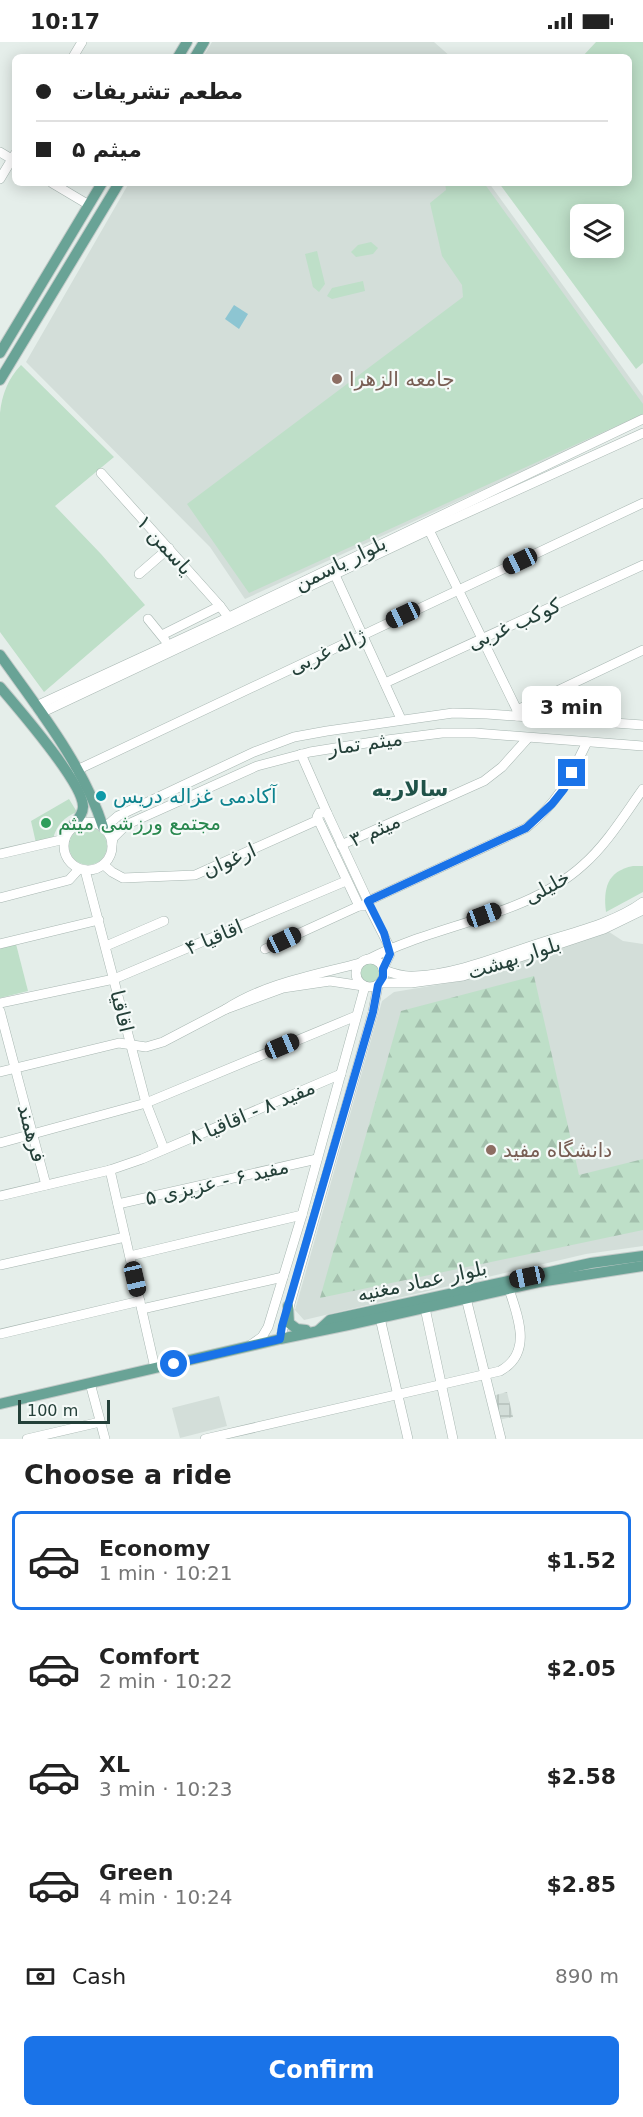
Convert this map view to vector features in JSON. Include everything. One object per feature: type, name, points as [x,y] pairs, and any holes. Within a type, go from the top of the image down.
[{"type":"main road","points":[[0,353],[100,186]]},
{"type":"main road","points":[[0,380],[117,186]]},
{"type":"main road","points":[[0,655],[38,709],[76,770],[97,809],[104,828]]},
{"type":"main road","points":[[0,687],[48,746],[82,800],[81,814],[72,827]]},
{"type":"main road","name":"بلوار عماد مغنیه","points":[[318,1330],[330,1320],[591,1263],[643,1256]]},
{"type":"main road","points":[[0,1404],[466,1298],[580,1275],[643,1266]]},
{"type":"main road","points":[[288,1306],[288,1319],[292,1327],[318,1330]]},
{"type":"street","points":[[0,179],[12,161]]},
{"type":"street","points":[[57,186],[89,205]]},
{"type":"street","name":"بلوار یاسمن","points":[[38,709],[231,620],[643,419]]},
{"type":"street","name":"بلوار یاسمن","points":[[52,703],[169,644],[334,575],[643,433]]},
{"type":"street","name":"یاسمن ۱","points":[[101,473],[231,620]]},
{"type":"street","name":"ژاله غربی","points":[[76,770],[643,503]]},
{"type":"street","points":[[429,530],[483,638],[517,713],[643,650]]},
{"type":"street","points":[[139,574],[168,548]]},
{"type":"street","name":"کوکب غربی","points":[[385,683],[643,565]]},
{"type":"street","points":[[334,575],[401,719]]},
{"type":"street","points":[[162,635],[220,606]]},
{"type":"street","points":[[148,619],[169,644]]},
{"type":"street","name":"میثم تمار","points":[[104,828],[118,816],[219,767],[273,744],[316,733],[453,713],[517,713],[643,727]]},
{"type":"street","name":"میثم تمار","points":[[112,844],[113,838],[126,825],[257,766],[301,754],[442,733],[475,733],[643,746]]},
{"type":"street","name":"میثم ۳","points":[[341,845],[484,781],[502,767],[528,738]]},
{"type":"street","points":[[265,949],[526,828],[546,811],[564,789],[587,742]]},
{"type":"street","points":[[280,1339],[379,984],[383,977],[383,970],[390,954],[390,948],[365,903],[301,754]]},
{"type":"street","name":"خلیلی","points":[[226,1009],[274,986],[365,961],[390,948],[518,903],[555,885],[583,865],[596,852],[642,790]]},
{"type":"street","name":"ارغوان","points":[[104,864],[123,878],[195,875],[318,820],[319,813],[327,813]]},
{"type":"street","points":[[318,820],[346,881],[365,903]]},
{"type":"street","points":[[88,822],[104,828],[111,837],[112,844],[110,855],[104,864],[96,869],[82,870],[71,864],[63,848],[72,827],[88,822]]},
{"type":"street","points":[[0,854],[65,839]]},
{"type":"street","points":[[0,898],[69,880],[82,870]]},
{"type":"street","name":"اقاقیا","points":[[82,870],[99,920],[146,1103],[164,1149]]},
{"type":"street","name":"اقاقیا ۴","points":[[0,1002],[114,979],[346,881]]},
{"type":"street","name":"بلوار بهشت","points":[[383,970],[397,975],[413,976],[461,969],[600,923],[643,902]]},
{"type":"street","name":"بلوار بهشت","points":[[379,984],[411,983],[463,976],[604,929],[629,919],[643,910]]},
{"type":"street","points":[[0,944],[99,920]]},
{"type":"street","points":[[106,946],[164,921]]},
{"type":"street","points":[[364,986],[357,978],[357,968],[365,961],[378,962],[383,970]]},
{"type":"street","points":[[0,1072],[119,1042],[146,1047],[163,1042],[226,1009],[283,988],[330,981],[372,987],[379,984]]},
{"type":"street","points":[[246,1347],[262,1337],[268,1327],[302,1215],[364,986]]},
{"type":"street","name":"فرهمند","points":[[0,1011],[46,1185]]},
{"type":"street","points":[[0,1143],[146,1103],[356,1016]]},
{"type":"street","name":"مفید ۸ - اقاقیا ۸","points":[[0,1196],[110,1170],[340,1074]]},
{"type":"street","name":"مفید ۶ - عزیزی ۵","points":[[118,1204],[317,1159]]},
{"type":"street","points":[[110,1170],[155,1368]]},
{"type":"street","points":[[130,1256],[302,1215]]},
{"type":"street","points":[[0,1265],[125,1237]]},
{"type":"street","points":[[0,1334],[283,1277]]},
{"type":"street","points":[[205,1439],[485,1375],[507,1367],[519,1350],[520,1324],[509,1289]]},
{"type":"street","points":[[466,1298],[501,1439]]},
{"type":"street","points":[[425,1308],[453,1439]]},
{"type":"street","points":[[380,1318],[408,1439]]},
{"type":"street","points":[[268,1327],[277,1330],[282,1326]]},
{"type":"street","points":[[90,1383],[105,1439]]},
{"type":"street","points":[[27,1439],[100,1422]]},
{"type":"shaded area","points":[[212,42],[434,42],[448,54],[205,54]]},
{"type":"shaded area","name":"جامعه الزهرا","points":[[127,186],[491,186],[643,396],[643,416],[245,599],[210,547],[26,362]]},
{"type":"shaded area","name":"دانشگاه مفید","points":[[606,930],[623,941],[643,944],[643,1246],[586,1254],[304,1320],[295,1310],[382,1001],[394,992],[461,981]]},
{"type":"shaded area","points":[[507,1392],[513,1417],[498,1420],[492,1396]]},
{"type":"shaded area","points":[[219,1396],[227,1426],[180,1438],[172,1408]]},
{"type":"green space","points":[[596,42],[643,42],[643,363],[636,369],[501,186],[632,186],[632,54],[585,54]]},
{"type":"green space","points":[[445,186],[486,186],[643,404],[643,414],[249,593],[187,504],[463,297],[462,285],[442,256],[430,203],[446,190]]},
{"type":"green space","points":[[371,242],[378,248],[373,254],[356,257],[351,252],[358,245]]},
{"type":"green space","points":[[317,251],[325,284],[319,292],[313,287],[305,254]]},
{"type":"green space","points":[[363,281],[365,291],[332,299],[327,296],[332,288]]},
{"type":"green space","points":[[21,365],[114,457],[55,506],[145,605],[44,692],[0,632],[0,413],[6,387]]},
{"type":"green space","name":"مجتمع ورزشی میثم","points":[[69,799],[77,812],[61,822],[53,839],[36,843],[31,821]]},
{"type":"green space","points":[[88,827],[101,833],[107,846],[101,859],[88,865],[75,859],[69,846],[75,833]]},
{"type":"green space","points":[[633,866],[643,866],[643,892],[606,912],[605,896],[609,882],[617,872]]},
{"type":"green space","points":[[16,944],[28,991],[0,998],[0,948]]},
{"type":"green space","points":[[370,963],[377,966],[380,973],[377,980],[370,983],[363,980],[360,973],[363,966]]},
{"type":"green space","name":"دانشگاه مفید","points":[[534,976],[579,1175],[643,1159],[643,1230],[320,1298],[401,1011]]},
{"type":"water","points":[[234,305],[248,314],[239,329],[225,319]]},
{"type":"place","name":"جامعه الزهرا","points":[[337,379]]},
{"type":"place","name":"آکادمی غزاله دریس","points":[[101,796]]},
{"type":"place","name":"مجتمع ورزشی میثم","points":[[46,823]]},
{"type":"place","name":"دانشگاه مفید","points":[[491,1150]]},
{"type":"district","name":"سالاریه","points":[[410,789]]},
{"type":"route","points":[[174,1364],[280,1339],[373,1012],[378,985],[382,980],[383,969],[390,954],[384,933],[368,901],[526,828],[552,804],[564,789],[572,773]]}]
